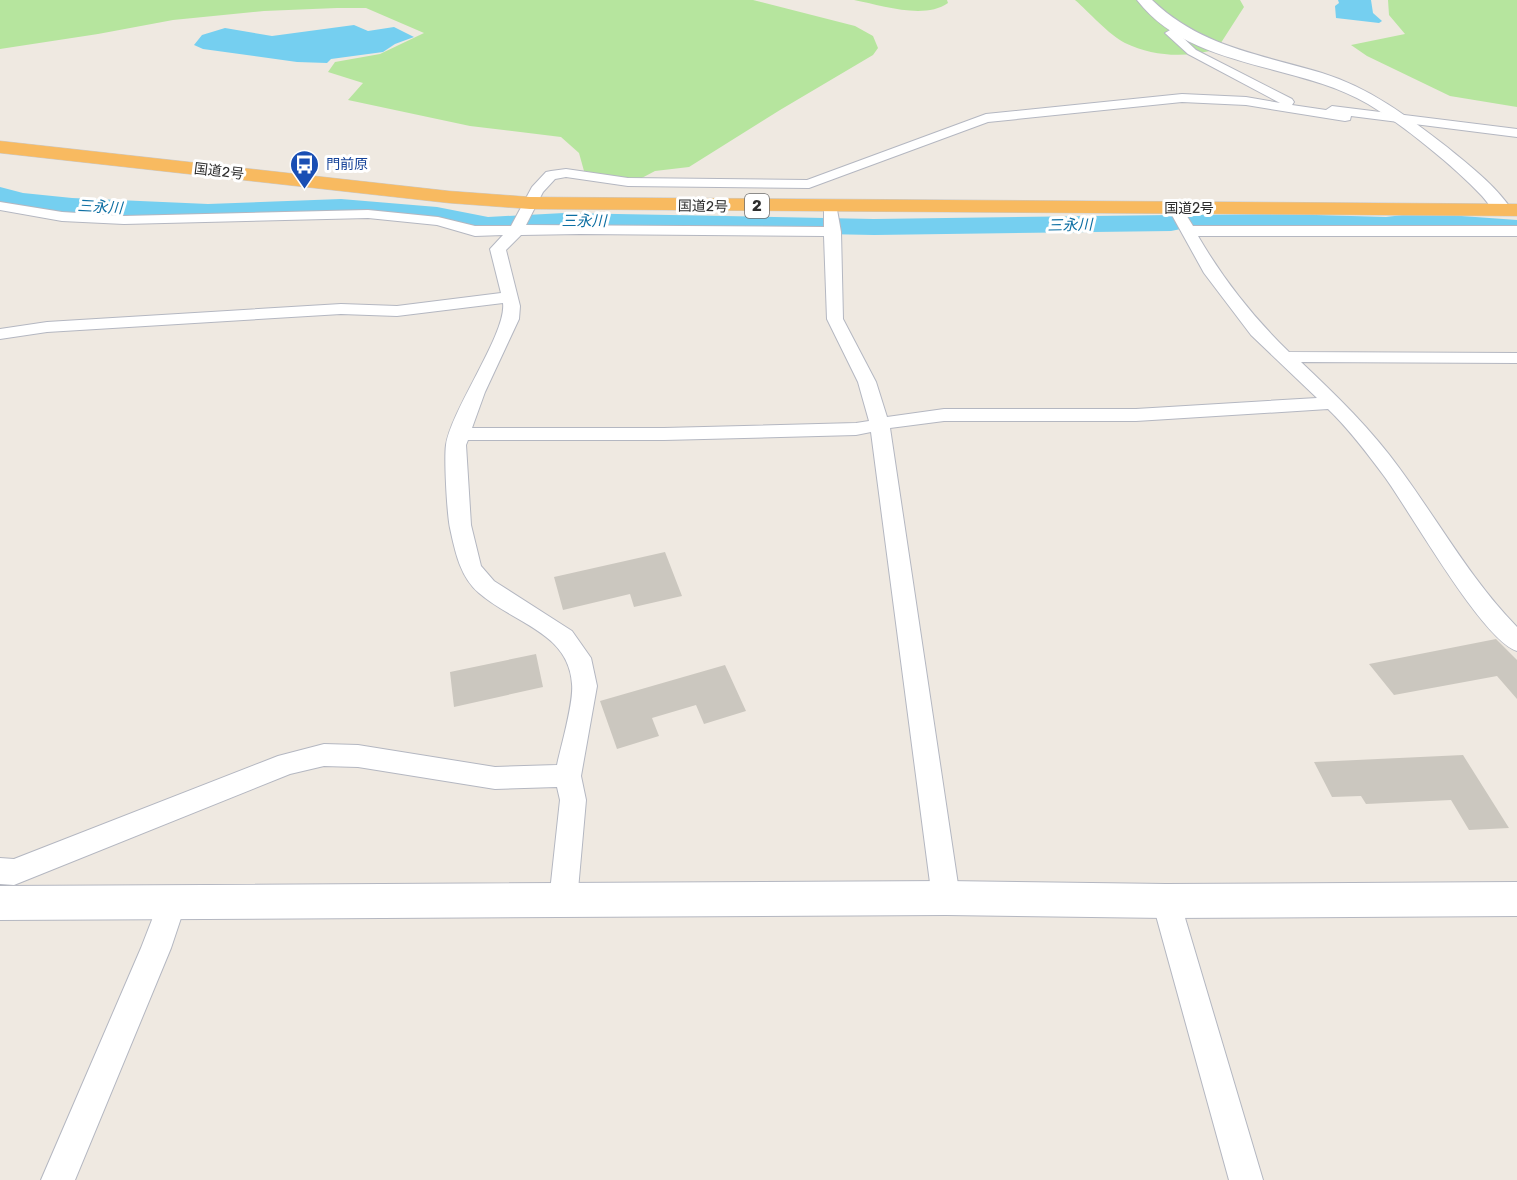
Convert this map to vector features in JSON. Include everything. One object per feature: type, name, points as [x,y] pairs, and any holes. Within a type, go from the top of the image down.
[{"type":"highway","name":"国道2号","points":[[0,135],[475,186],[531,202],[647,193],[1509,208]]},
{"type":"highway","name":"国道2号","points":[[0,147],[449,198],[832,220],[1175,208],[1509,208]]},
{"type":"street","points":[[1144,0],[1176,30],[1203,42],[1341,84],[1383,104],[1509,208]]},
{"type":"street","points":[[1176,30],[1172,33],[1192,52],[1296,106],[1417,131]]},
{"type":"street","points":[[563,901],[573,800],[568,776],[585,686],[579,658],[564,637],[486,587],[471,568],[460,525],[456,445],[476,392],[512,319],[512,306],[498,249],[516,230],[531,202],[551,175],[566,172],[628,182],[809,184],[986,118],[1182,98],[1220,98],[1346,115],[1404,119],[1517,133]]},
{"type":"street","points":[[0,206],[72,217],[160,221],[187,218],[368,214],[438,221],[475,231],[832,220],[835,319],[867,382],[880,424],[946,898]]},
{"type":"street","points":[[1175,208],[1212,273],[1257,331],[1347,416],[1392,472],[1482,605],[1517,642]]},
{"type":"street","points":[[1189,231],[1517,231]]},
{"type":"street","points":[[0,334],[47,327],[341,309],[397,311],[509,297]]},
{"type":"street","points":[[1283,357],[1517,358]]},
{"type":"street","points":[[459,434],[664,434],[856,429],[944,416],[1136,415],[1331,403]]},
{"type":"street","points":[[4,887],[287,764],[324,755],[358,756],[495,778],[568,776]]},
{"type":"street","points":[[4,887],[172,903],[946,898],[1166,901],[1517,899]]},
{"type":"street","points":[[1166,901],[1246,1180]]},
{"type":"street","points":[[58,1180],[156,948],[172,903]]},
{"type":"green space","points":[[0,0],[753,0],[855,26],[873,36],[878,48],[873,55],[689,167],[655,171],[638,180],[584,171],[579,153],[561,137],[470,126],[348,100],[363,83],[328,72],[335,62],[380,54],[424,33],[366,8],[264,11],[173,20],[0,49]]},
{"type":"green space","points":[[854,0],[947,0],[948,3],[938,8],[915,11]]},
{"type":"green space","points":[[1075,0],[1240,0],[1244,7],[1217,49],[1194,54],[1171,55],[1147,51],[1125,43]]},
{"type":"green space","points":[[1388,0],[1517,0],[1517,107],[1450,96],[1367,56],[1351,45],[1405,34],[1389,15]]},
{"type":"water","points":[[1338,0],[1371,0],[1373,13],[1382,21],[1379,23],[1336,18],[1335,6],[1339,3]]},
{"type":"water","points":[[354,25],[368,31],[394,27],[414,37],[395,44],[383,52],[331,59],[327,63],[297,62],[203,49],[194,45],[202,35],[225,28],[272,36]]},
{"type":"building","points":[[665,552],[682,596],[634,607],[630,594],[563,610],[554,577]]},
{"type":"building","points":[[1496,639],[1517,660],[1517,699],[1497,676],[1394,695],[1369,664]]},
{"type":"building","points":[[536,654],[543,687],[454,707],[450,672]]},
{"type":"building","points":[[725,665],[746,711],[704,724],[696,705],[652,718],[659,736],[617,749],[600,701]]},
{"type":"building","points":[[1463,755],[1509,828],[1469,830],[1451,800],[1366,804],[1361,796],[1332,797],[1314,762]]},
{"type":"waterway","name":"三永川","points":[[0,195],[22,201],[72,206],[208,212],[341,207],[437,215],[488,225],[564,221],[874,227],[1171,223]]},
{"type":"waterway","name":"三永川","points":[[1197,223],[1282,222],[1386,225],[1420,221],[1517,228]]},
{"type":"place","name":"門前原","points":[[305,190]]}]
